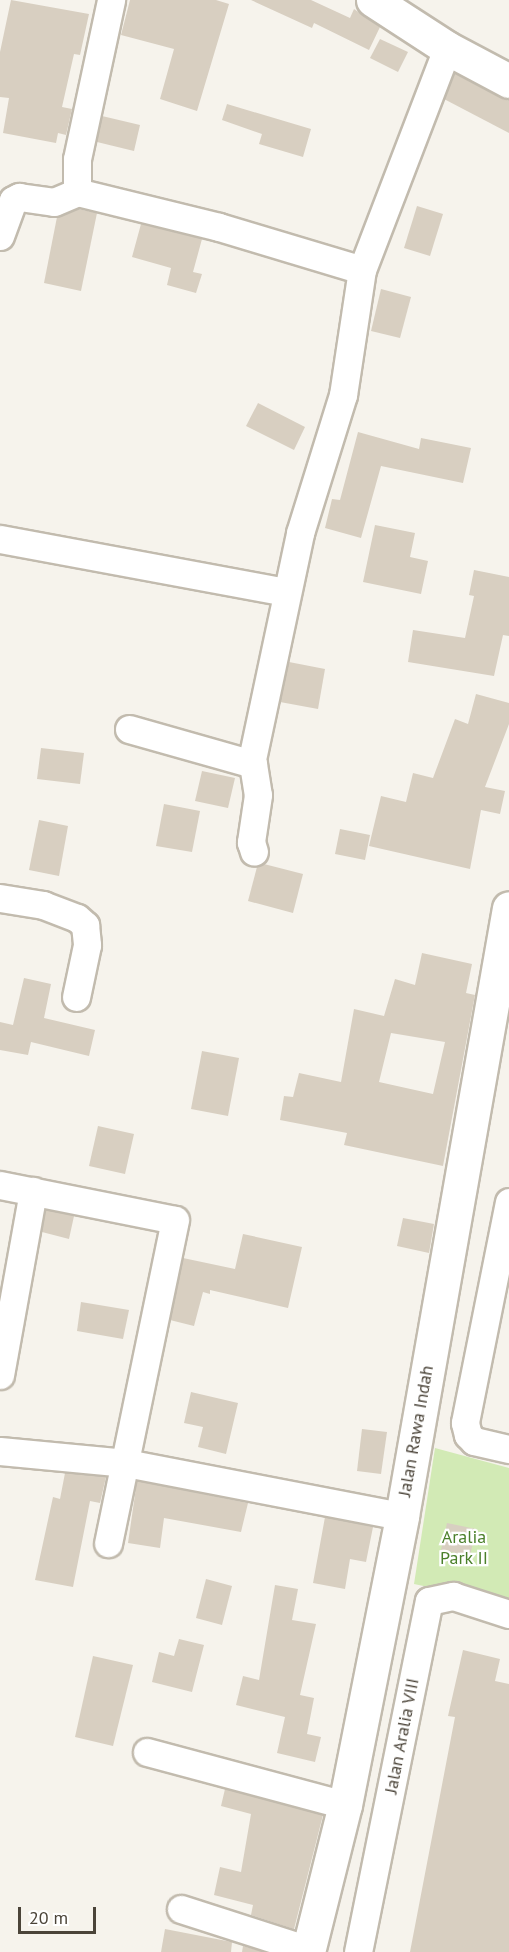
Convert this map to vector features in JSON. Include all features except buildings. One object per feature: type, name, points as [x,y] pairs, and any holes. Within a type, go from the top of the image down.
[{"type":"street","points":[[76,192],[77,159],[111,0]]},
{"type":"street","points":[[373,0],[447,48],[505,71]]},
{"type":"street","points":[[251,764],[300,533],[343,395],[362,270],[447,48]]},
{"type":"street","points":[[0,236],[13,200],[19,197],[54,202],[76,192],[208,224],[362,270]]},
{"type":"street","points":[[0,539],[286,592]]},
{"type":"street","points":[[129,729],[251,764],[256,771],[258,795],[251,842],[254,852]]},
{"type":"street","points":[[0,898],[43,905],[77,918],[85,926],[87,945],[76,997]]},
{"type":"street","name":"Jalan Rawa Indah","points":[[309,1951],[345,1805],[402,1516],[509,908]]},
{"type":"street","points":[[0,1185],[175,1220],[108,1543]]},
{"type":"street","points":[[0,1376],[33,1191]]},
{"type":"street","points":[[509,1202],[465,1423],[468,1436],[474,1441],[509,1449]]},
{"type":"street","points":[[0,1451],[126,1463],[402,1516]]},
{"type":"street","name":"Jalan Aralia VIII","points":[[358,1952],[429,1601],[453,1596],[509,1614]]},
{"type":"street","points":[[147,1752],[345,1805]]},
{"type":"street","points":[[181,1910],[309,1951]]},
{"type":"green space","name":"Aralia Park II","points":[[435,1448],[509,1468],[509,1604],[414,1584]]}]
